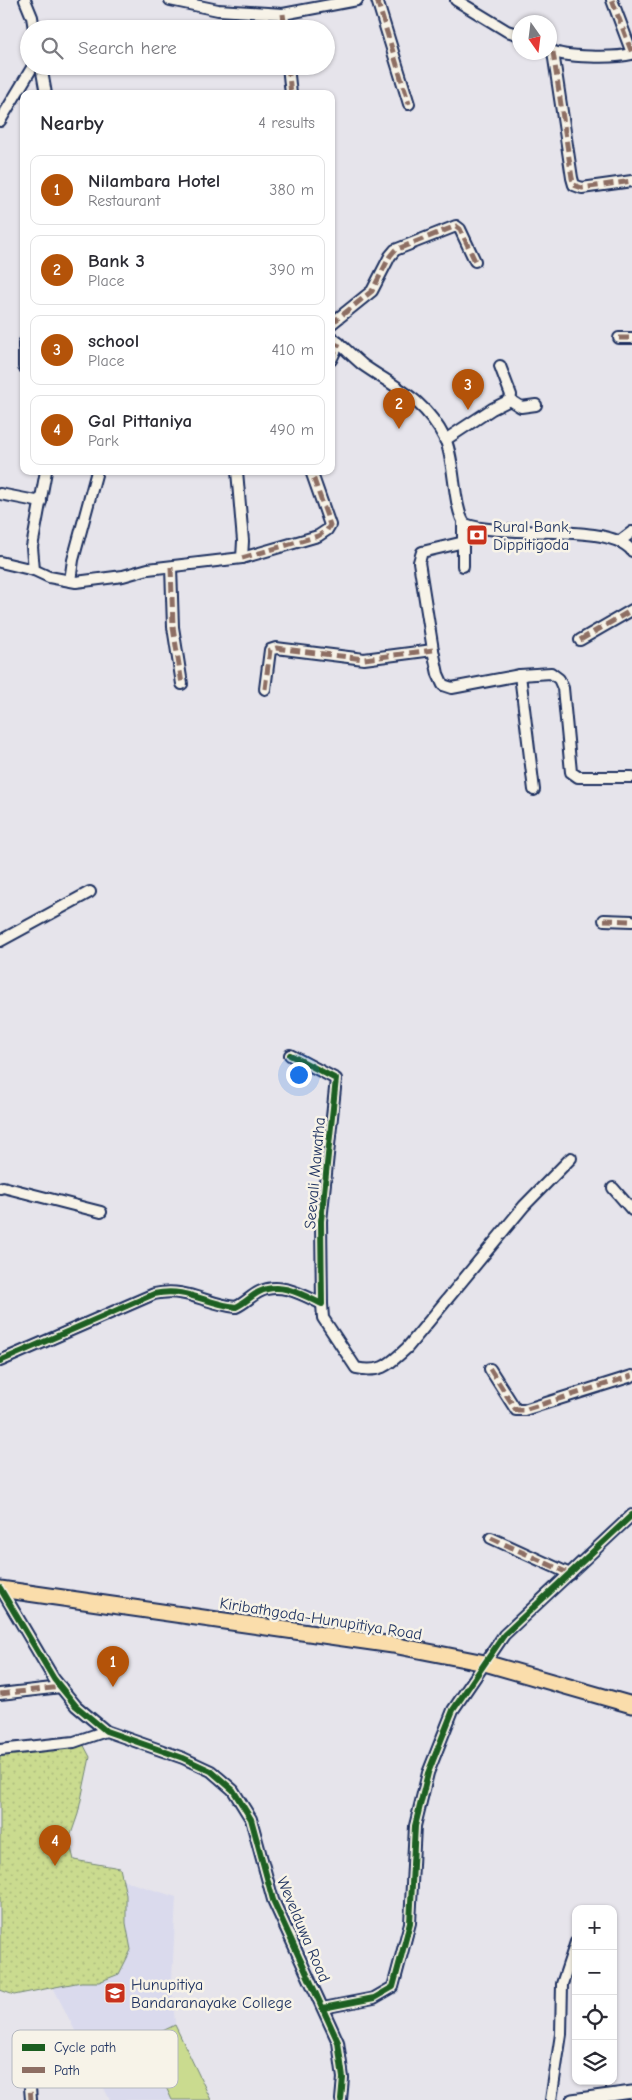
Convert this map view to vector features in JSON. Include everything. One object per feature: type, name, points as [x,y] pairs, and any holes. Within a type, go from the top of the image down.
[{"type":"main road","name":"Kiribathgoda-Hunupitiya Road","points":[[0,1589],[393,1645],[485,1663],[632,1705]]},
{"type":"street","points":[[25,0],[32,20]]},
{"type":"street","points":[[170,0],[218,10],[283,14],[357,0]]},
{"type":"street","points":[[377,0],[409,104]]},
{"type":"street","points":[[456,0],[512,33]]},
{"type":"street","points":[[557,52],[574,55],[620,57],[632,54],[612,0]]},
{"type":"street","points":[[283,14],[283,20]]},
{"type":"street","points":[[552,60],[574,185],[582,188],[632,181]]},
{"type":"street","points":[[0,121],[28,75]]},
{"type":"street","points":[[43,75],[45,90]]},
{"type":"street","points":[[289,75],[291,90]]},
{"type":"street","points":[[335,321],[372,291],[395,250],[456,226],[460,229],[475,261]]},
{"type":"street","points":[[619,338],[632,338]]},
{"type":"street","points":[[335,340],[362,364],[410,395],[426,412],[445,440],[463,523],[463,566]]},
{"type":"street","points":[[500,366],[511,395],[510,400]]},
{"type":"street","points":[[445,440],[492,409],[510,400]]},
{"type":"street","points":[[510,400],[521,407],[536,405]]},
{"type":"street","points":[[34,570],[32,547],[45,475]]},
{"type":"street","points":[[70,581],[73,560],[96,475]]},
{"type":"street","points":[[237,475],[244,541],[242,558]]},
{"type":"street","points":[[0,562],[34,570],[49,577],[70,581],[85,581],[123,576],[148,569],[242,558],[318,536],[326,530],[330,525],[312,475]]},
{"type":"street","points":[[0,494],[41,502]]},
{"type":"street","points":[[463,523],[474,528],[524,532],[576,532],[620,541],[632,551]]},
{"type":"street","points":[[620,541],[632,532]]},
{"type":"street","points":[[464,542],[420,554],[419,562],[432,650],[443,685],[452,688],[520,675],[551,673],[559,679],[563,688],[571,772],[578,777],[632,777]]},
{"type":"street","points":[[171,567],[173,627],[182,684]]},
{"type":"street","points":[[580,640],[632,610]]},
{"type":"street","points":[[265,689],[270,650],[276,648],[364,659],[432,650]]},
{"type":"street","points":[[520,675],[534,790]]},
{"type":"street","points":[[0,941],[90,892]]},
{"type":"street","points":[[604,920],[632,921]]},
{"type":"street","name":"Seevali Mawatha","points":[[290,1055],[336,1079],[321,1221],[322,1304]]},
{"type":"street","points":[[0,1361],[163,1292],[189,1293],[209,1301],[236,1307],[259,1292],[273,1287],[299,1293],[322,1304],[323,1318],[356,1368],[370,1371],[386,1367],[407,1348],[524,1206],[571,1158]]},
{"type":"street","points":[[0,1188],[3,1187],[101,1212]]},
{"type":"street","points":[[613,1188],[632,1210]]},
{"type":"street","points":[[490,1368],[516,1410],[524,1410],[632,1376]]},
{"type":"street","points":[[323,2008],[374,1998],[393,1986],[410,1923],[414,1826],[428,1773],[453,1710],[504,1635],[632,1515]]},
{"type":"street","points":[[491,1538],[570,1574]]},
{"type":"street","name":"Wevelduwa Road","points":[[0,1589],[61,1687],[76,1706],[106,1731],[211,1770],[233,1790],[251,1819],[273,1900],[338,2042],[343,2078],[341,2100]]},
{"type":"street","points":[[0,1694],[61,1687]]},
{"type":"street","points":[[0,1750],[74,1742],[106,1731]]},
{"type":"street","points":[[552,2100],[561,2034],[562,1984],[573,1950]]},
{"type":"street","points":[[572,2100],[632,2092]]},
{"type":"shaded area","name":"Hunupitiya Bandaranayake College","points":[[122,1880],[176,1897],[172,1981],[175,2025],[165,2030],[75,2030],[53,1987],[81,1982],[99,1982],[131,1950],[126,1923],[126,1895]]},
{"type":"shaded area","name":"Hunupitiya Bandaranayake College","points":[[104,2088],[166,2088],[172,2100],[110,2100]]},
{"type":"green space","points":[[81,1740],[90,1757],[78,1814],[69,1840],[74,1860],[120,1868],[126,1895],[126,1923],[131,1950],[119,1974],[99,1982],[81,1982],[14,1995],[0,1990],[0,1750]]},
{"type":"green space","points":[[175,2025],[177,2030],[165,2030]]},
{"type":"green space","points":[[178,2031],[211,2100],[172,2100],[166,2088],[178,2088]]},
{"type":"marked path","points":[[377,0],[409,104]]},
{"type":"marked path","points":[[612,0],[632,53]]},
{"type":"marked path","points":[[283,14],[284,20]]},
{"type":"marked path","points":[[554,60],[574,185],[582,188],[632,181]]},
{"type":"marked path","points":[[289,75],[291,90]]},
{"type":"marked path","points":[[335,321],[372,291],[395,250],[456,226],[460,229],[475,261]]},
{"type":"marked path","points":[[619,338],[632,338]]},
{"type":"marked path","points":[[335,352],[339,343]]},
{"type":"marked path","points":[[242,558],[318,536],[327,530],[330,525],[312,475]]},
{"type":"marked path","points":[[171,567],[173,627],[182,684]]},
{"type":"marked path","points":[[580,640],[632,610]]},
{"type":"marked path","points":[[265,689],[270,650],[276,648],[364,659],[433,650]]},
{"type":"marked path","points":[[604,920],[632,921]]},
{"type":"marked path","points":[[490,1369],[516,1410],[524,1410],[632,1376]]},
{"type":"marked path","points":[[491,1538],[570,1574]]},
{"type":"marked path","points":[[0,1694],[61,1687]]},
{"type":"marked path","points":[[30,2088],[31,2100]]},
{"type":"cycle path","points":[[0,1361],[154,1294],[166,1292],[186,1294],[236,1307],[259,1292],[275,1288],[291,1290],[322,1304],[321,1221],[336,1079],[290,1055]]},
{"type":"cycle path","points":[[323,2008],[374,1998],[393,1987],[410,1923],[415,1826],[428,1773],[453,1710],[504,1635],[632,1515]]},
{"type":"cycle path","points":[[0,1588],[54,1679],[76,1706],[106,1731],[183,1758],[211,1771],[233,1790],[251,1819],[273,1900],[338,2042],[343,2078],[341,2100]]},
{"type":"place","name":"school","points":[[468,410]]},
{"type":"place","name":"Bank 3","points":[[399,429]]},
{"type":"place","name":"Rural Bank, Dippitigoda","points":[[477,535]]},
{"type":"place","name":"Nilambara Hotel","points":[[113,1687]]},
{"type":"place","name":"Gal Pittaniya","points":[[55,1866]]},
{"type":"place","name":"Hunupitiya Bandaranayake College","points":[[115,1993]]}]
